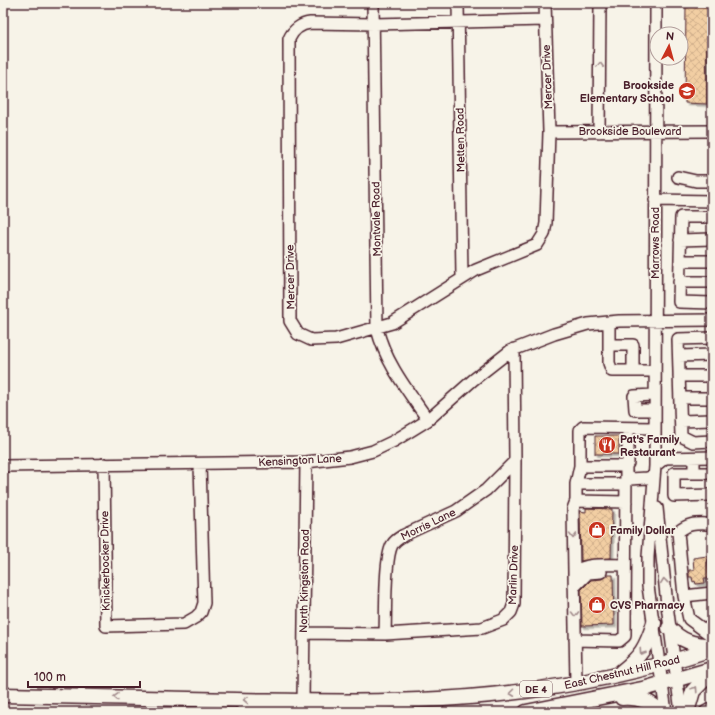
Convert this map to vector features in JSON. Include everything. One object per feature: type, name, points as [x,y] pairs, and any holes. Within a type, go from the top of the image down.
[{"type":"main road","points":[[619,674],[642,654],[648,644],[654,623]]},
{"type":"main road","points":[[669,628],[677,637],[686,642],[712,647]]},
{"type":"main road","name":"East Chestnut Hill Road","points":[[307,706],[375,708],[396,701],[502,694],[576,683],[619,674],[674,661],[712,647]]},
{"type":"main road","name":"East Chestnut Hill Road","points":[[526,712],[552,710],[662,684],[712,669]]},
{"type":"main road","points":[[687,712],[693,691],[712,672]]},
{"type":"main road","points":[[3,695],[307,706]]},
{"type":"main road","points":[[594,699],[637,698],[650,703],[660,712]]},
{"type":"main road","points":[[243,712],[291,711],[307,706]]},
{"type":"street","name":"Montvale Road","points":[[373,3],[377,329],[382,346],[392,367],[428,420]]},
{"type":"street","name":"Metten Road","points":[[458,3],[462,278]]},
{"type":"street","name":"Mercer Drive","points":[[545,3],[549,132],[544,234],[537,245],[476,270],[409,314],[377,329],[336,339],[311,340],[298,334],[290,321],[289,40],[292,34],[305,24],[545,20]]},
{"type":"street","points":[[599,132],[600,3]]},
{"type":"street","name":"Marrows Road","points":[[656,3],[654,428],[648,586],[666,712]]},
{"type":"street","name":"Brookside Boulevard","points":[[549,132],[712,131]]},
{"type":"street","points":[[678,177],[696,181],[712,181]]},
{"type":"street","points":[[655,200],[712,202]]},
{"type":"street","points":[[712,217],[681,217],[679,282],[679,302],[712,303]]},
{"type":"street","points":[[680,240],[712,239]]},
{"type":"street","points":[[680,261],[712,261]]},
{"type":"street","points":[[679,282],[712,282]]},
{"type":"street","name":"Kensington Lane","points":[[3,466],[306,462],[350,457],[373,451],[394,441],[428,420],[473,380],[514,349],[554,334],[588,324],[609,322],[712,320]]},
{"type":"street","points":[[609,322],[609,363],[612,371],[654,370]]},
{"type":"street","points":[[712,338],[678,339],[681,436],[693,442],[712,441]]},
{"type":"street","points":[[609,344],[633,345],[633,371]]},
{"type":"street","name":"Marlin Drive","points":[[304,633],[385,634],[482,628],[504,620],[511,612],[514,604],[516,461],[514,349]]},
{"type":"street","points":[[679,356],[712,355]]},
{"type":"street","points":[[679,376],[712,376]]},
{"type":"street","points":[[654,395],[634,396],[635,410],[654,410]]},
{"type":"street","points":[[680,398],[712,398]]},
{"type":"street","points":[[681,421],[712,420]]},
{"type":"street","points":[[576,683],[573,509],[576,501],[576,484],[580,466],[580,430],[583,427],[654,428]]},
{"type":"street","points":[[575,640],[620,641],[625,636],[626,475],[628,463],[628,428]]},
{"type":"street","points":[[580,466],[626,475],[630,478],[647,478],[653,475],[665,458],[712,457]]},
{"type":"street","points":[[694,458],[694,473]]},
{"type":"street","name":"Morris Lane","points":[[385,634],[388,559],[392,546],[398,538],[456,511],[486,490],[516,461]]},
{"type":"street","name":"North Kingston Road","points":[[306,462],[304,633],[307,706]]},
{"type":"street","name":"Knickerbocker Drive","points":[[104,464],[106,626],[184,624],[196,617],[201,612],[204,602],[200,464]]},
{"type":"street","points":[[712,473],[674,473],[674,496],[712,496]]},
{"type":"street","points":[[576,484],[626,475]]},
{"type":"street","name":"Marrows Road","points":[[653,475],[669,628],[681,712]]},
{"type":"street","points":[[576,501],[626,502]]},
{"type":"street","points":[[660,534],[678,532],[686,525],[712,524]]},
{"type":"street","points":[[678,532],[684,596],[689,619],[712,636]]},
{"type":"street","points":[[574,572],[580,568],[589,566],[625,568]]},
{"type":"street","points":[[574,587],[588,573],[625,568]]},
{"type":"street","points":[[684,596],[712,593]]},
{"type":"street","points":[[705,712],[712,708]]},
{"type":"building","name":"Brookside Elementary School","points":[[686,3],[712,3],[712,48],[707,48],[707,104],[685,103],[685,66],[689,66],[689,26],[686,26]]},
{"type":"building","name":"Pat's Family Restaurant","points":[[595,436],[619,436],[619,454],[595,454]]},
{"type":"building","points":[[586,508],[612,509],[611,558],[581,561],[580,511],[586,512]]},
{"type":"building","points":[[707,556],[709,578],[704,578],[705,583],[696,584],[695,581],[693,582],[692,577],[689,577],[689,570],[694,570],[693,558]]},
{"type":"building","name":"CVS Pharmacy","points":[[607,575],[613,575],[614,625],[582,626],[581,590],[591,580],[602,579]]},
{"type":"place","name":"Brookside Elementary School","points":[[687,91]]},
{"type":"place","name":"Pat's Family Restaurant","points":[[607,445]]},
{"type":"place","name":"Family Dollar","points":[[597,530]]},
{"type":"place","name":"CVS Pharmacy","points":[[597,605]]}]
